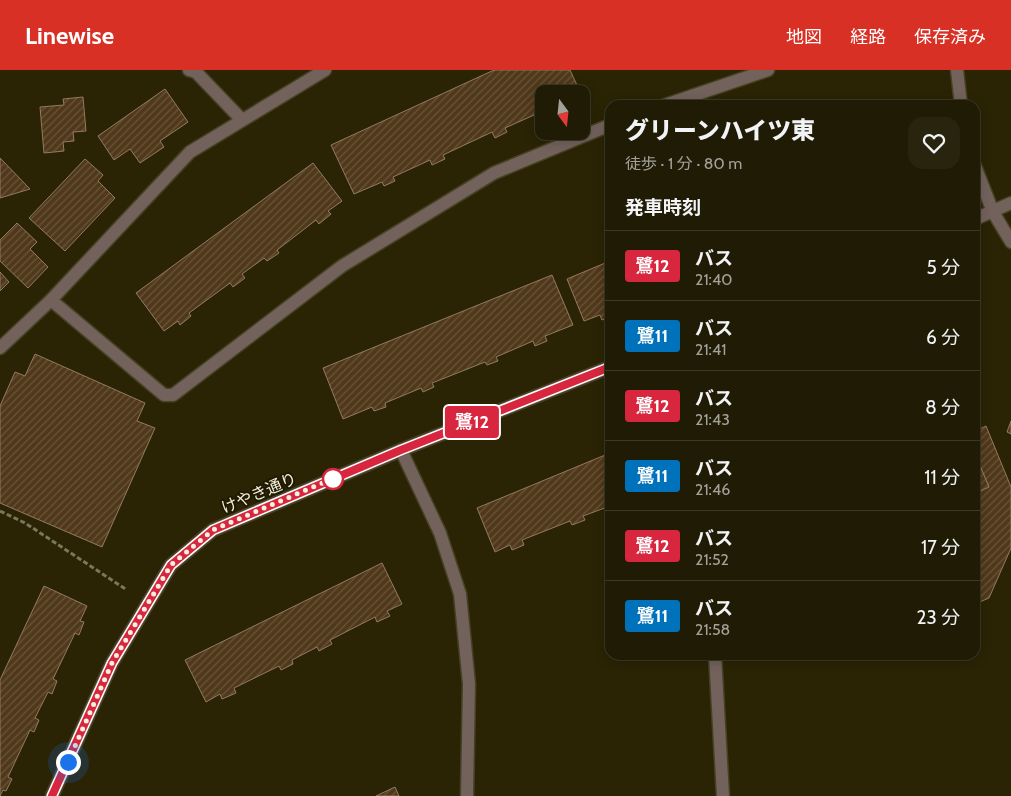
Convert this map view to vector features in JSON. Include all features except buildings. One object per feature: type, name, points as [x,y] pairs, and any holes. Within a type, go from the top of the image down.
[{"type":"street","points":[[189,70],[196,72],[242,120]]},
{"type":"street","points":[[0,348],[51,300],[190,152],[325,70]]},
{"type":"street","points":[[680,100],[768,70]]},
{"type":"street","points":[[957,70],[960,100]]},
{"type":"street","points":[[51,300],[164,395],[173,395],[351,261],[494,173],[605,127]]},
{"type":"street","points":[[980,179],[993,212],[1011,242]]},
{"type":"street","points":[[980,217],[1011,203]]},
{"type":"street","name":"けやき通り","points":[[52,796],[112,663],[171,565],[213,530],[401,450],[605,369]]},
{"type":"street","points":[[401,450],[440,533],[460,594],[469,684],[467,796]]},
{"type":"street","points":[[715,660],[723,796]]},
{"type":"path","points":[[0,511],[25,523],[130,592]]},
{"type":"bus line","name":"鷺12","points":[[52,796],[112,663],[171,565],[213,530],[401,450],[605,369]]},
{"type":"route","points":[[68,762],[112,663],[171,565],[213,530],[333,479]]}]
